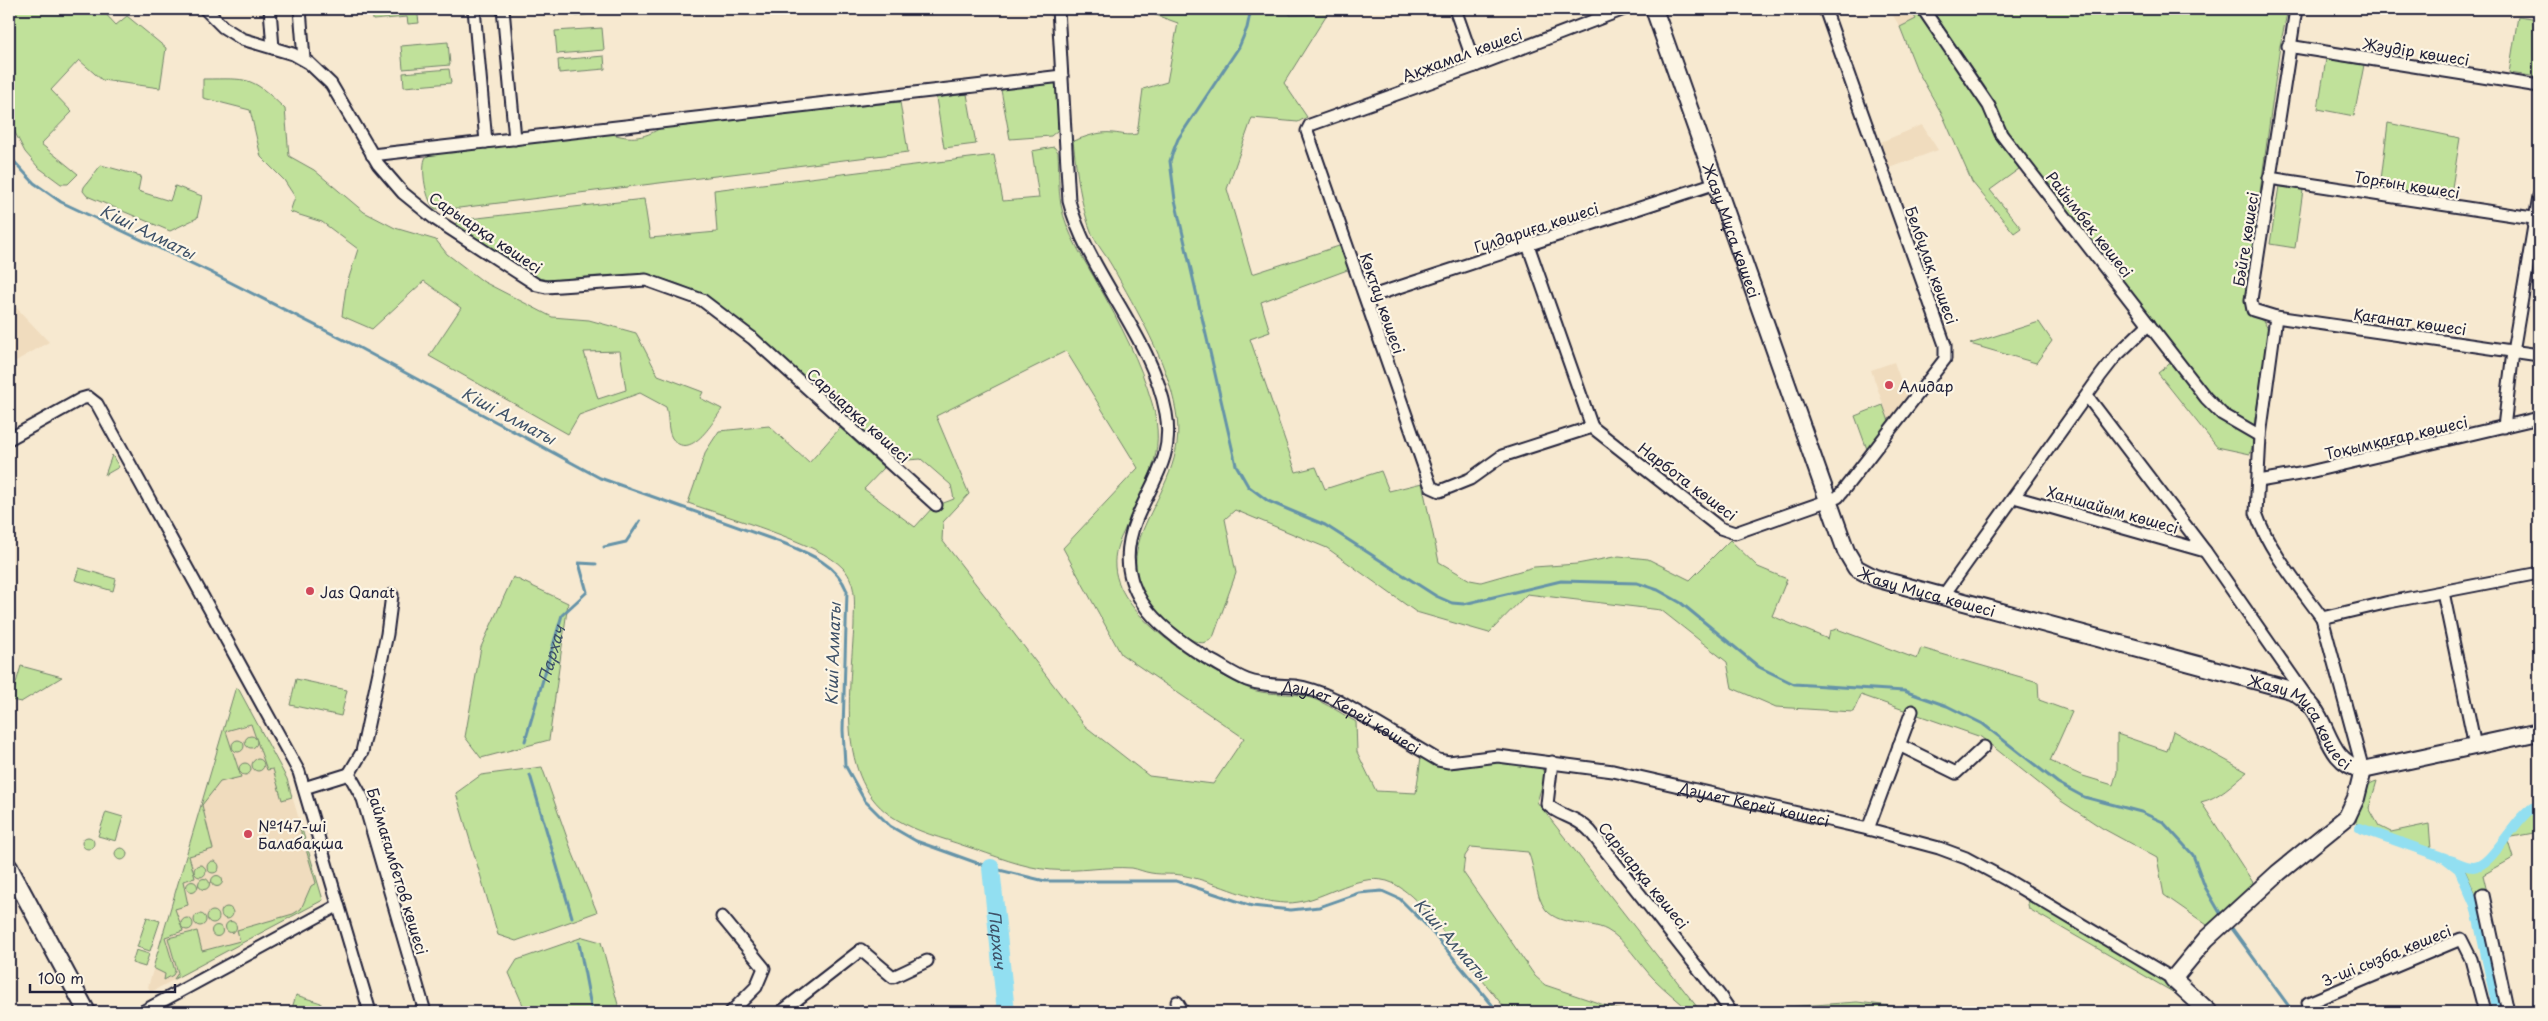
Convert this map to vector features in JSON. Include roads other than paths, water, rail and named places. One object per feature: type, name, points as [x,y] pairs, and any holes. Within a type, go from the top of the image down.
[{"type":"street","name":"Сарыарқа көшесі","points":[[204,9],[233,34],[249,42],[304,59],[323,75],[338,94],[372,155],[389,178],[421,208],[537,285],[546,287],[646,280],[702,300],[752,338],[936,505]]},
{"type":"street","points":[[270,9],[273,48]]},
{"type":"street","points":[[300,9],[304,59]]},
{"type":"street","points":[[474,9],[486,142]]},
{"type":"street","points":[[503,9],[515,139]]},
{"type":"street","name":"Дәулет Керей көшесі","points":[[1058,9],[1066,170],[1072,213],[1144,352],[1166,414],[1168,436],[1164,459],[1129,540],[1127,554],[1132,584],[1139,599],[1150,614],[1183,642],[1246,679],[1271,686],[1307,688],[1334,699],[1438,760],[1463,761],[1498,756],[1613,771],[1868,829],[1940,848],[1966,858],[2007,880],[2173,979],[2209,1012]]},
{"type":"street","points":[[1455,9],[1475,66]]},
{"type":"street","name":"Ақжамал көшесі","points":[[1310,125],[1475,66],[1624,9]]},
{"type":"street","name":"Жаяу Мұса көшесі","points":[[1654,9],[1849,557],[1861,572],[1875,578],[2281,687],[2308,700],[2317,711],[2330,742],[2340,756],[2350,765],[2363,770],[2539,732]]},
{"type":"street","name":"Белбұлақ көшесі","points":[[1825,9],[1946,351],[1942,363],[1838,497],[1829,501]]},
{"type":"street","name":"Райымбек көшесі","points":[[1924,9],[1986,101],[2001,134],[2206,398],[2222,414],[2260,436]]},
{"type":"street","points":[[2269,178],[2288,46],[2296,9]]},
{"type":"street","name":"Жәудір көшесі","points":[[2288,46],[2539,86]]},
{"type":"street","points":[[372,155],[1062,76]]},
{"type":"street","name":"Көктау көшесі","points":[[1310,125],[1307,131],[1428,482],[1433,490],[1440,491],[1462,483],[1494,460],[1510,452],[1592,426]]},
{"type":"street","name":"Торғын көшесі","points":[[2269,178],[2537,219]]},
{"type":"street","name":"Бәйге көшесі","points":[[2269,178],[2251,300],[2252,307],[2256,312],[2276,317]]},
{"type":"street","name":"Гүлдариға көшесі","points":[[1366,298],[1716,183]]},
{"type":"street","points":[[2504,427],[2513,352],[2537,219],[2539,196]]},
{"type":"street","points":[[1528,245],[1592,426]]},
{"type":"street","points":[[2173,979],[2206,939],[2278,873],[2347,817],[2356,798],[2363,770],[2322,618],[2290,574],[2259,523],[2256,513],[2260,436],[2276,317]]},
{"type":"street","name":"Қағанат көшесі","points":[[2276,317],[2539,355]]},
{"type":"street","points":[[1943,596],[2115,357],[2149,324]]},
{"type":"street","name":"Ханшайым көшесі","points":[[2087,396],[2205,551],[2308,700]]},
{"type":"street","points":[[9,439],[80,398],[88,397],[95,401],[295,763],[370,1012]]},
{"type":"street","name":"Тоқымқағар көшесі","points":[[2259,481],[2305,473],[2539,418]]},
{"type":"street","name":"Нарбота көшесі","points":[[1592,426],[1726,532],[1735,533],[1829,501]]},
{"type":"street","name":"Ханшайым көшесі","points":[[2014,496],[2205,551]]},
{"type":"street","points":[[2322,618],[2539,573]]},
{"type":"street","points":[[2443,592],[2475,746]]},
{"type":"street","points":[[304,788],[349,774],[362,752],[384,651],[392,595]]},
{"type":"street","points":[[1868,829],[1912,711]]},
{"type":"street","points":[[1900,745],[1956,772],[1984,747]]},
{"type":"street","name":"Сарыарқа көшесі","points":[[1552,762],[1547,804],[1556,811],[1577,818],[1590,831],[1731,1012]]},
{"type":"street","name":"Баймағамбетов көшесі","points":[[349,774],[363,799],[425,1012]]},
{"type":"street","points":[[9,867],[87,1012]]},
{"type":"street","points":[[2483,895],[2508,1012]]},
{"type":"street","points":[[142,1012],[337,906]]},
{"type":"street","points":[[722,917],[764,968],[756,987],[732,1012]]},
{"type":"street","name":"3-ші сызба көшесі","points":[[2308,1003],[2461,939],[2471,959],[2485,1012]]},
{"type":"street","points":[[781,1012],[861,950],[893,977],[927,961]]},
{"type":"waterway","points":[[1251,9],[1247,28],[1239,47],[1178,139],[1170,161],[1175,200],[1236,465],[1248,486],[1268,501],[1325,525],[1436,596],[1452,603],[1464,604],[1561,581],[1637,583],[1658,590],[1681,603],[1759,667],[1794,684],[1904,691],[1947,706],[1983,724],[2058,783],[2084,797],[2141,812],[2163,822],[2193,855],[2205,887],[2220,913]]},
{"type":"waterway","name":"Кіші Алматы","points":[[9,156],[34,183],[61,202],[210,272],[354,345],[600,478],[783,543],[812,555],[829,567],[847,591],[843,730],[845,765],[865,801],[890,826],[916,841],[991,868],[1045,881],[1176,881],[1252,906],[1291,910],[1319,907],[1359,893],[1382,891],[1400,899],[1427,926],[1498,1012]]},
{"type":"waterway","name":"Пархач","points":[[604,547],[626,542],[640,521]]},
{"type":"waterway","name":"Пархач","points":[[525,741],[562,615],[587,592],[579,563],[596,564]]},
{"type":"waterway","name":"Пархач","points":[[530,775],[572,917]]},
{"type":"waterway","points":[[2450,860],[2470,867],[2481,865],[2496,850],[2521,818],[2539,804]]},
{"type":"waterway","points":[[2360,828],[2445,858],[2459,869],[2475,905],[2498,1012]]},
{"type":"waterway","name":"Пархач","points":[[991,868],[1006,1012]]},
{"type":"waterway","points":[[2231,927],[2293,1012]]},
{"type":"waterway","name":"Пархач","points":[[579,943],[592,1012]]},
{"type":"place","name":"Алидар","points":[[1889,385]]},
{"type":"place","name":"Jas Qanat","points":[[310,591]]},
{"type":"place","name":"№147-ші Балабақша","points":[[248,834]]}]
